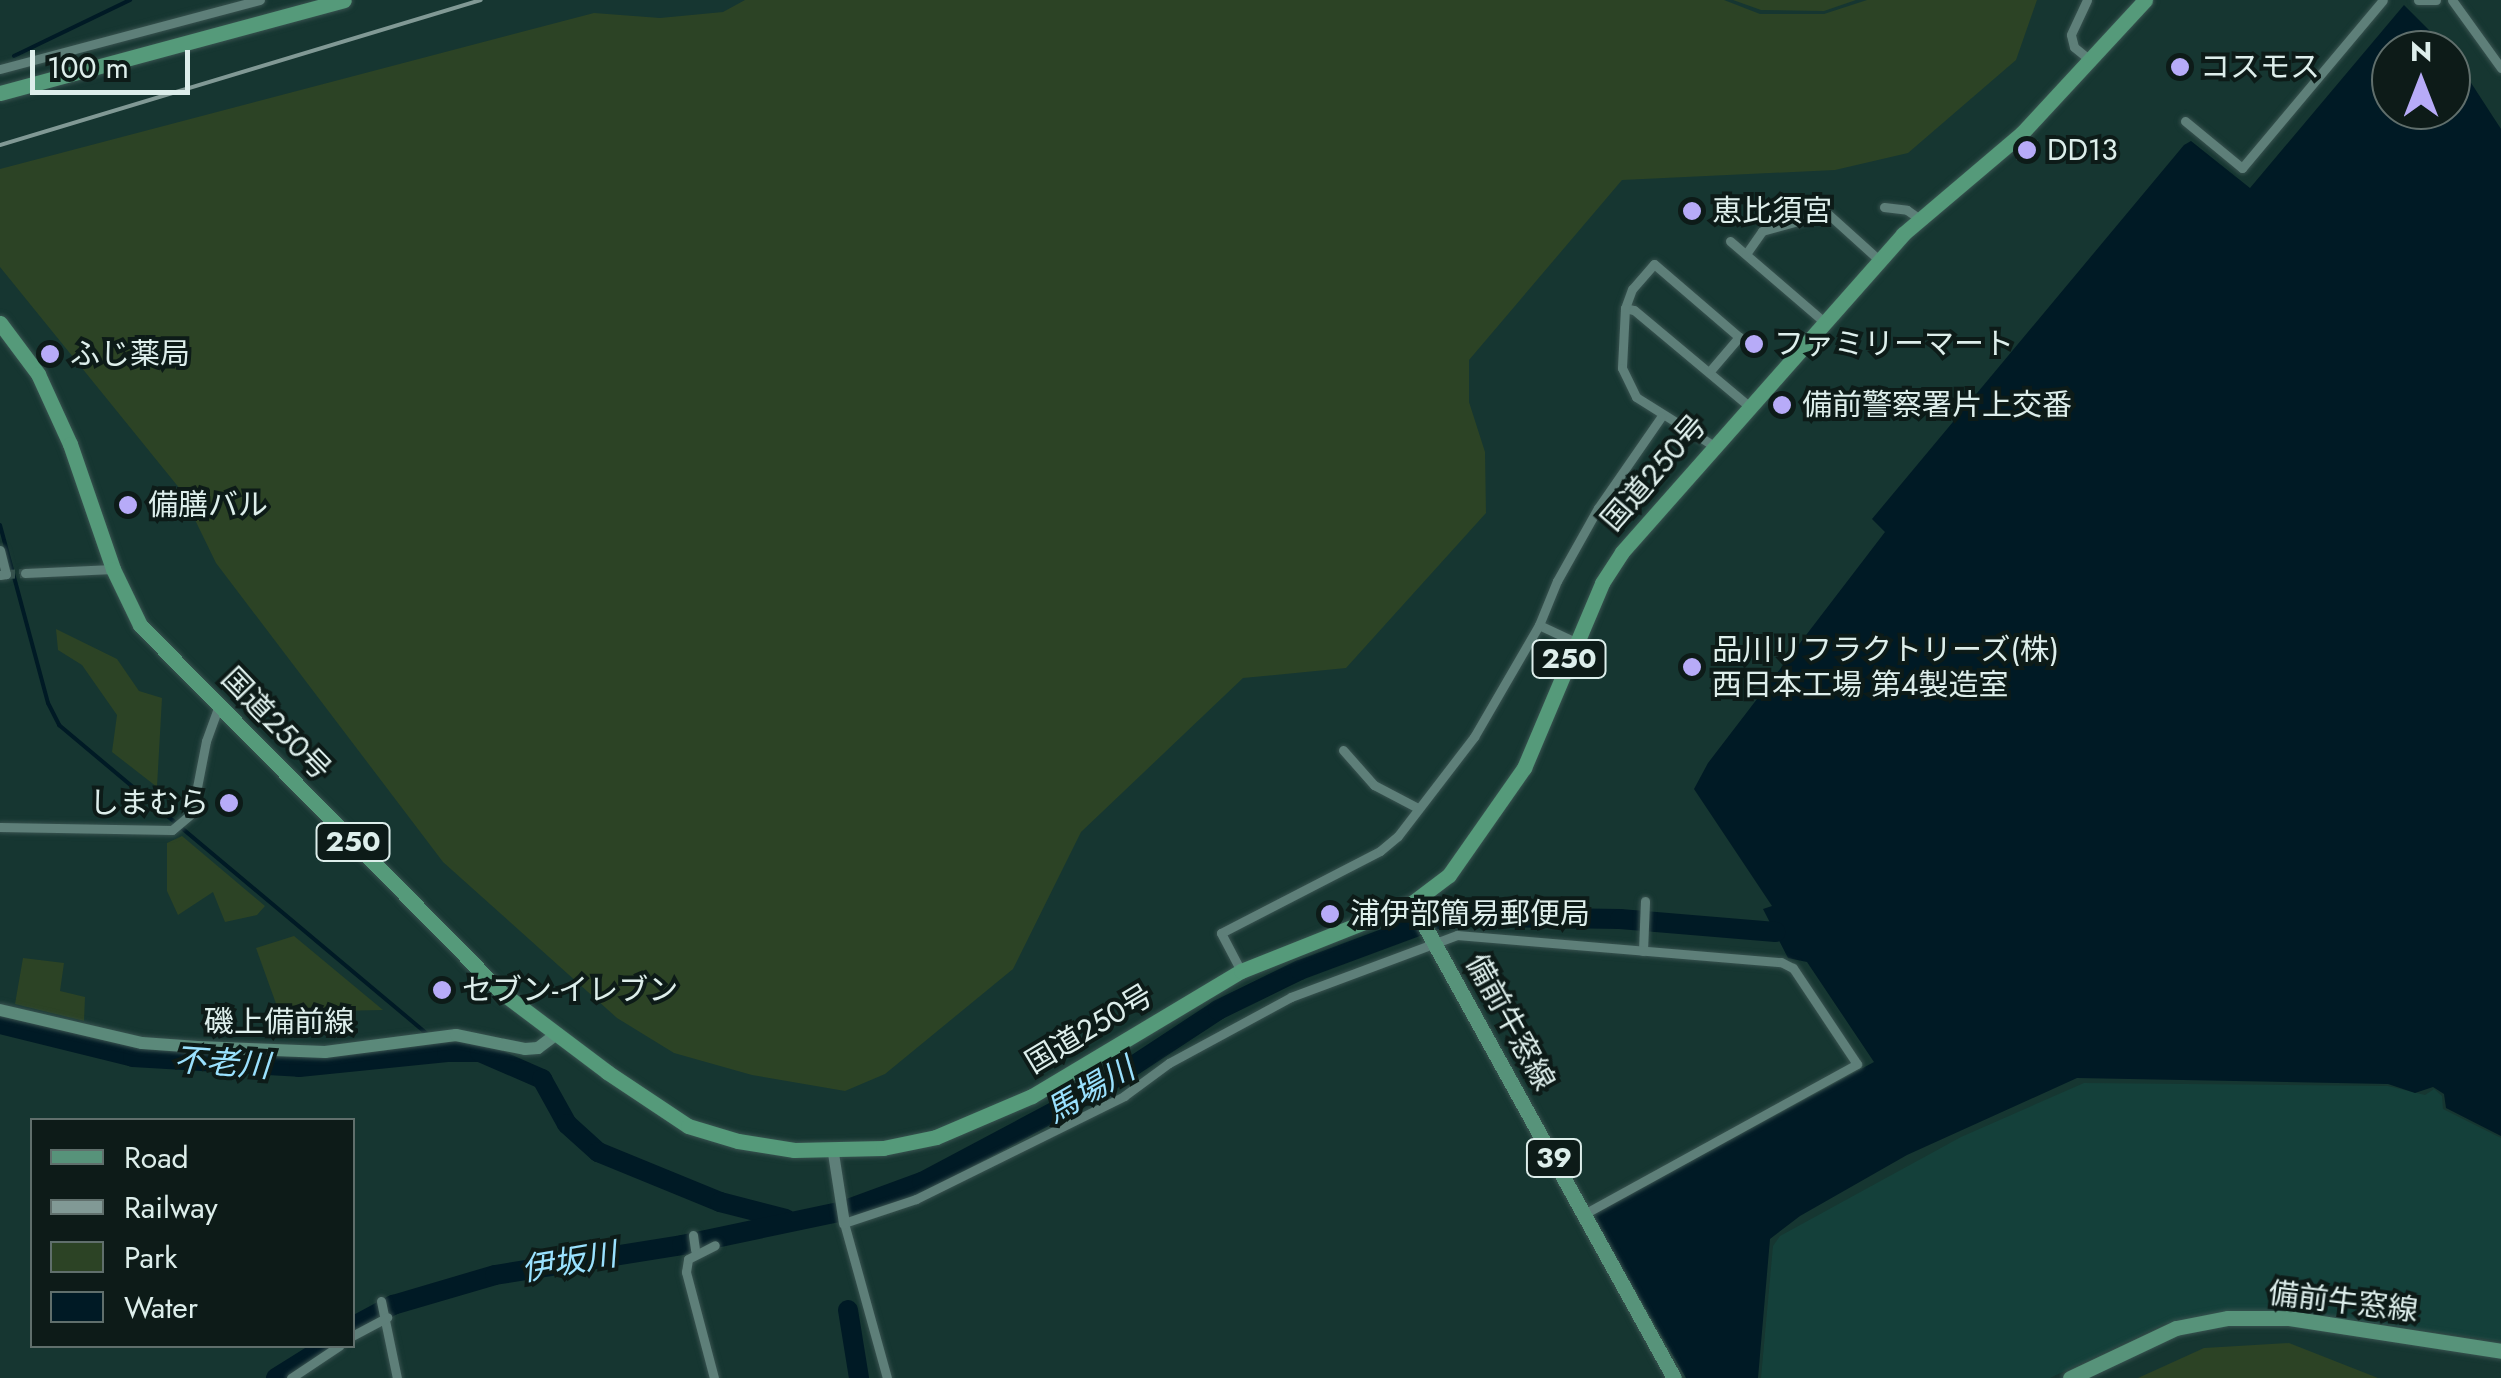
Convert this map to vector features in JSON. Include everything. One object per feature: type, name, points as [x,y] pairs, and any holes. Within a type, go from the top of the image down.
[{"type":"highway","points":[[0,93],[344,0]]},
{"type":"highway","name":"国道250号","points":[[0,323],[46,392],[70,444],[113,569],[140,625],[501,992],[555,1035],[688,1126],[738,1141],[833,1152],[906,1144],[987,1118],[1067,1077],[1241,971],[1414,906],[1465,858],[1524,768],[1602,583],[1622,552],[1879,260],[2022,133],[2145,0]]},
{"type":"main road","name":"備前牛窓線","points":[[1414,906],[1674,1378]]},
{"type":"main road","name":"磯上備前線","points":[[0,1010],[142,1043],[180,1046],[325,1052],[428,1038],[472,1037],[524,1049],[538,1048],[555,1035]]},
{"type":"main road","name":"備前牛窓線","points":[[2070,1378],[2165,1332],[2228,1318],[2289,1318],[2501,1351]]},
{"type":"street","points":[[0,69],[260,0]]},
{"type":"street","points":[[2087,0],[2071,35],[2074,47],[2090,60]]},
{"type":"street","points":[[2186,122],[2242,168],[2384,0]]},
{"type":"street","points":[[2418,0],[2436,0]]},
{"type":"street","points":[[2452,0],[2501,68]]},
{"type":"street","points":[[1884,206],[1907,210],[1920,220]]},
{"type":"street","points":[[1746,254],[1762,232],[1827,213],[1879,260]]},
{"type":"street","points":[[1730,241],[1824,321]]},
{"type":"street","points":[[1710,371],[1739,337],[1654,264],[1632,289],[1625,308],[1625,378],[1636,397],[1661,418],[1714,446]]},
{"type":"street","points":[[1625,308],[1634,310],[1749,406]]},
{"type":"street","points":[[1241,971],[1221,933],[1380,851],[1398,836],[1474,737],[1539,624],[1557,581],[1598,508],[1661,418]]},
{"type":"street","points":[[0,550],[6,574],[0,574]]},
{"type":"street","points":[[26,573],[113,569]]},
{"type":"street","points":[[1539,624],[1576,642]]},
{"type":"street","points":[[0,827],[178,825],[192,813],[206,742],[219,705]]},
{"type":"street","points":[[1342,750],[1374,785],[1418,808]]},
{"type":"street","points":[[1644,948],[1645,901]]},
{"type":"street","points":[[844,1220],[916,1199],[1124,1096],[1168,1062],[1292,998],[1434,941],[1458,935],[1644,948],[1781,962],[1793,968],[1857,1064],[1584,1214]]},
{"type":"street","points":[[833,1152],[844,1220],[887,1378]]},
{"type":"street","points":[[714,1378],[686,1272],[688,1260],[715,1246]]},
{"type":"street","points":[[355,1333],[384,1309],[397,1378]]},
{"type":"street","points":[[291,1378],[336,1348]]},
{"type":"shaded area","points":[[2084,1083],[2388,1086],[2425,1095],[2434,1089],[2442,1096],[2443,1109],[2501,1138],[2501,1341],[2293,1312],[2236,1311],[2164,1324],[2050,1378],[1761,1378],[1773,1246],[1780,1236],[1961,1137]]},
{"type":"green space","points":[[745,0],[1724,0],[1760,14],[1824,14],[1867,0],[2037,0],[2016,60],[1908,153],[1835,170],[1622,180],[1469,360],[1469,402],[1485,452],[1486,513],[1346,668],[1243,678],[1081,832],[1013,969],[885,1074],[845,1091],[752,1075],[674,1053],[617,1018],[443,862],[216,563],[180,489],[0,267],[0,169],[594,13],[660,18],[723,12]]},
{"type":"green space","points":[[1733,0],[1856,0],[1824,11],[1761,10]]},
{"type":"green space","points":[[56,629],[117,659],[139,691],[162,698],[157,787],[112,752],[117,715],[82,665],[58,650]]},
{"type":"green space","points":[[182,836],[265,906],[257,915],[225,922],[213,892],[178,915],[167,891],[167,843]]},
{"type":"green space","points":[[294,936],[383,1010],[279,1012],[256,948]]},
{"type":"green space","points":[[23,958],[64,963],[60,991],[85,997],[84,1021],[15,1004]]},
{"type":"green space","points":[[2289,1343],[2378,1378],[2138,1378],[2204,1348]]},
{"type":"water","points":[[2404,5],[2429,30],[2383,30]]},
{"type":"water","points":[[2371,44],[2371,130],[2471,130],[2471,83],[2501,129],[2501,1136],[2446,1108],[2444,1094],[2433,1087],[2415,1093],[2388,1084],[2077,1078],[1907,1155],[1800,1216],[1770,1239],[1758,1378],[1686,1378],[1591,1215],[1874,1062],[1807,962],[1788,958],[1763,909],[1772,906],[1694,789],[1708,763],[1885,532],[1872,519],[2184,145],[2191,141],[2250,188]]},
{"type":"waterway","points":[[14,56],[130,0]]},
{"type":"waterway","points":[[0,525],[48,703],[59,725],[427,1034]]},
{"type":"waterway","name":"馬場川","points":[[355,1325],[393,1305],[495,1275],[682,1245],[843,1211],[922,1182],[1101,1087],[1218,1010],[1300,970],[1445,916],[1620,919],[1775,932]]},
{"type":"waterway","name":"不老川","points":[[0,1024],[133,1057],[299,1067],[480,1052],[542,1079],[567,1124],[598,1152],[720,1202],[786,1219]]},
{"type":"waterway","points":[[435,1040],[447,1052]]},
{"type":"waterway","points":[[848,1310],[859,1378]]},
{"type":"waterway","name":"伊坂川","points":[[276,1378],[324,1348]]},
{"type":"tunnel","points":[[6,574],[25,573]]},
{"type":"railway","points":[[0,145],[481,0]]},
{"type":"railway","points":[[2018,158],[2036,142]]},
{"type":"place","name":"コスモス","points":[[2180,67]]},
{"type":"place","name":"DD13","points":[[2027,150]]},
{"type":"place","name":"恵比須宮","points":[[1692,211]]},
{"type":"place","name":"ファミリーマート","points":[[1754,344]]},
{"type":"place","name":"ふじ薬局","points":[[50,354]]},
{"type":"place","name":"備前警察署片上交番","points":[[1782,405]]},
{"type":"place","name":"備膳バル","points":[[128,505]]},
{"type":"place","name":"品川リフラクトリーズ(株) 西日本工場 第4製造室","points":[[1692,667]]},
{"type":"place","name":"しまむら","points":[[229,803]]},
{"type":"place","name":"浦伊部簡易郵便局","points":[[1330,914]]},
{"type":"place","name":"セブン-イレブン","points":[[442,990]]}]
